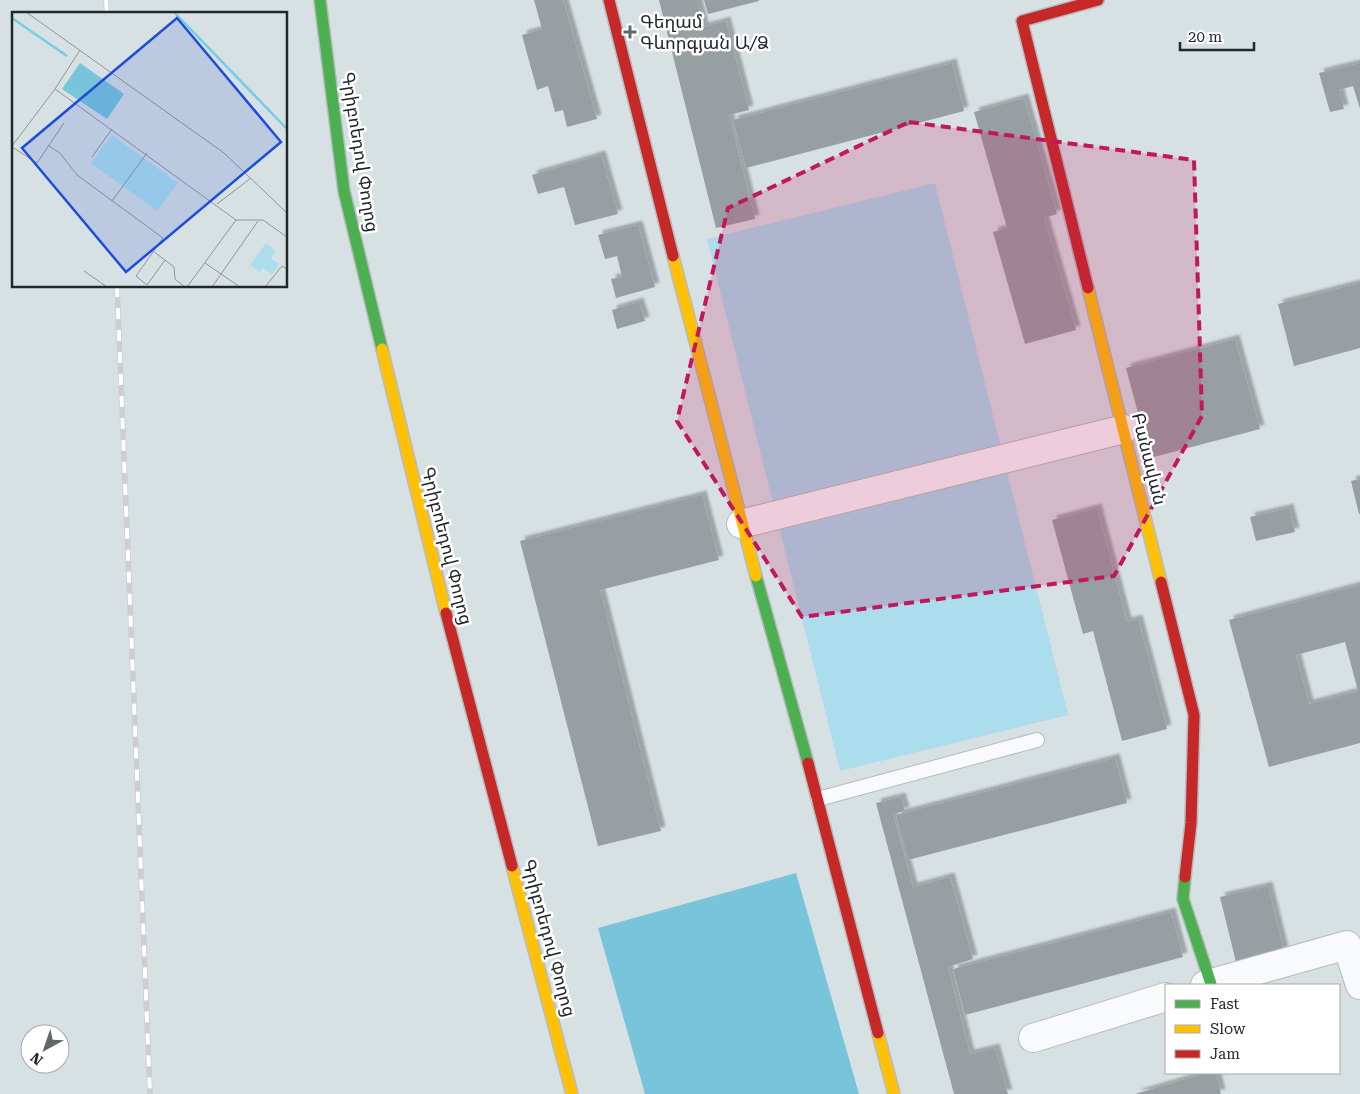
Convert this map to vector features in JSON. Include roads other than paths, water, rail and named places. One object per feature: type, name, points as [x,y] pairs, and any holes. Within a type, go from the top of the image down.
[{"type":"street","name":"Գրիբոեդով Փողոց","points":[[320,0],[344,191],[431,556],[572,1094]]},
{"type":"street","points":[[609,0],[740,524],[818,799],[894,1094]]},
{"type":"street","name":"Բանավան","points":[[1098,0],[1022,21],[1194,715],[1191,823],[1183,899],[1208,984]]},
{"type":"street","points":[[740,524],[1124,429]]},
{"type":"street","points":[[1208,984],[1347,945],[1360,986]]},
{"type":"street","points":[[1033,1038],[1165,997]]},
{"type":"lane","points":[[818,799],[1037,740]]},
{"type":"railway","points":[[106,0],[107,12]]},
{"type":"railway","points":[[117,288],[150,1094]]},
{"type":"place","name":"Գեղամ Գևորգյան Ա/Ձ","points":[[630,32]]}]
